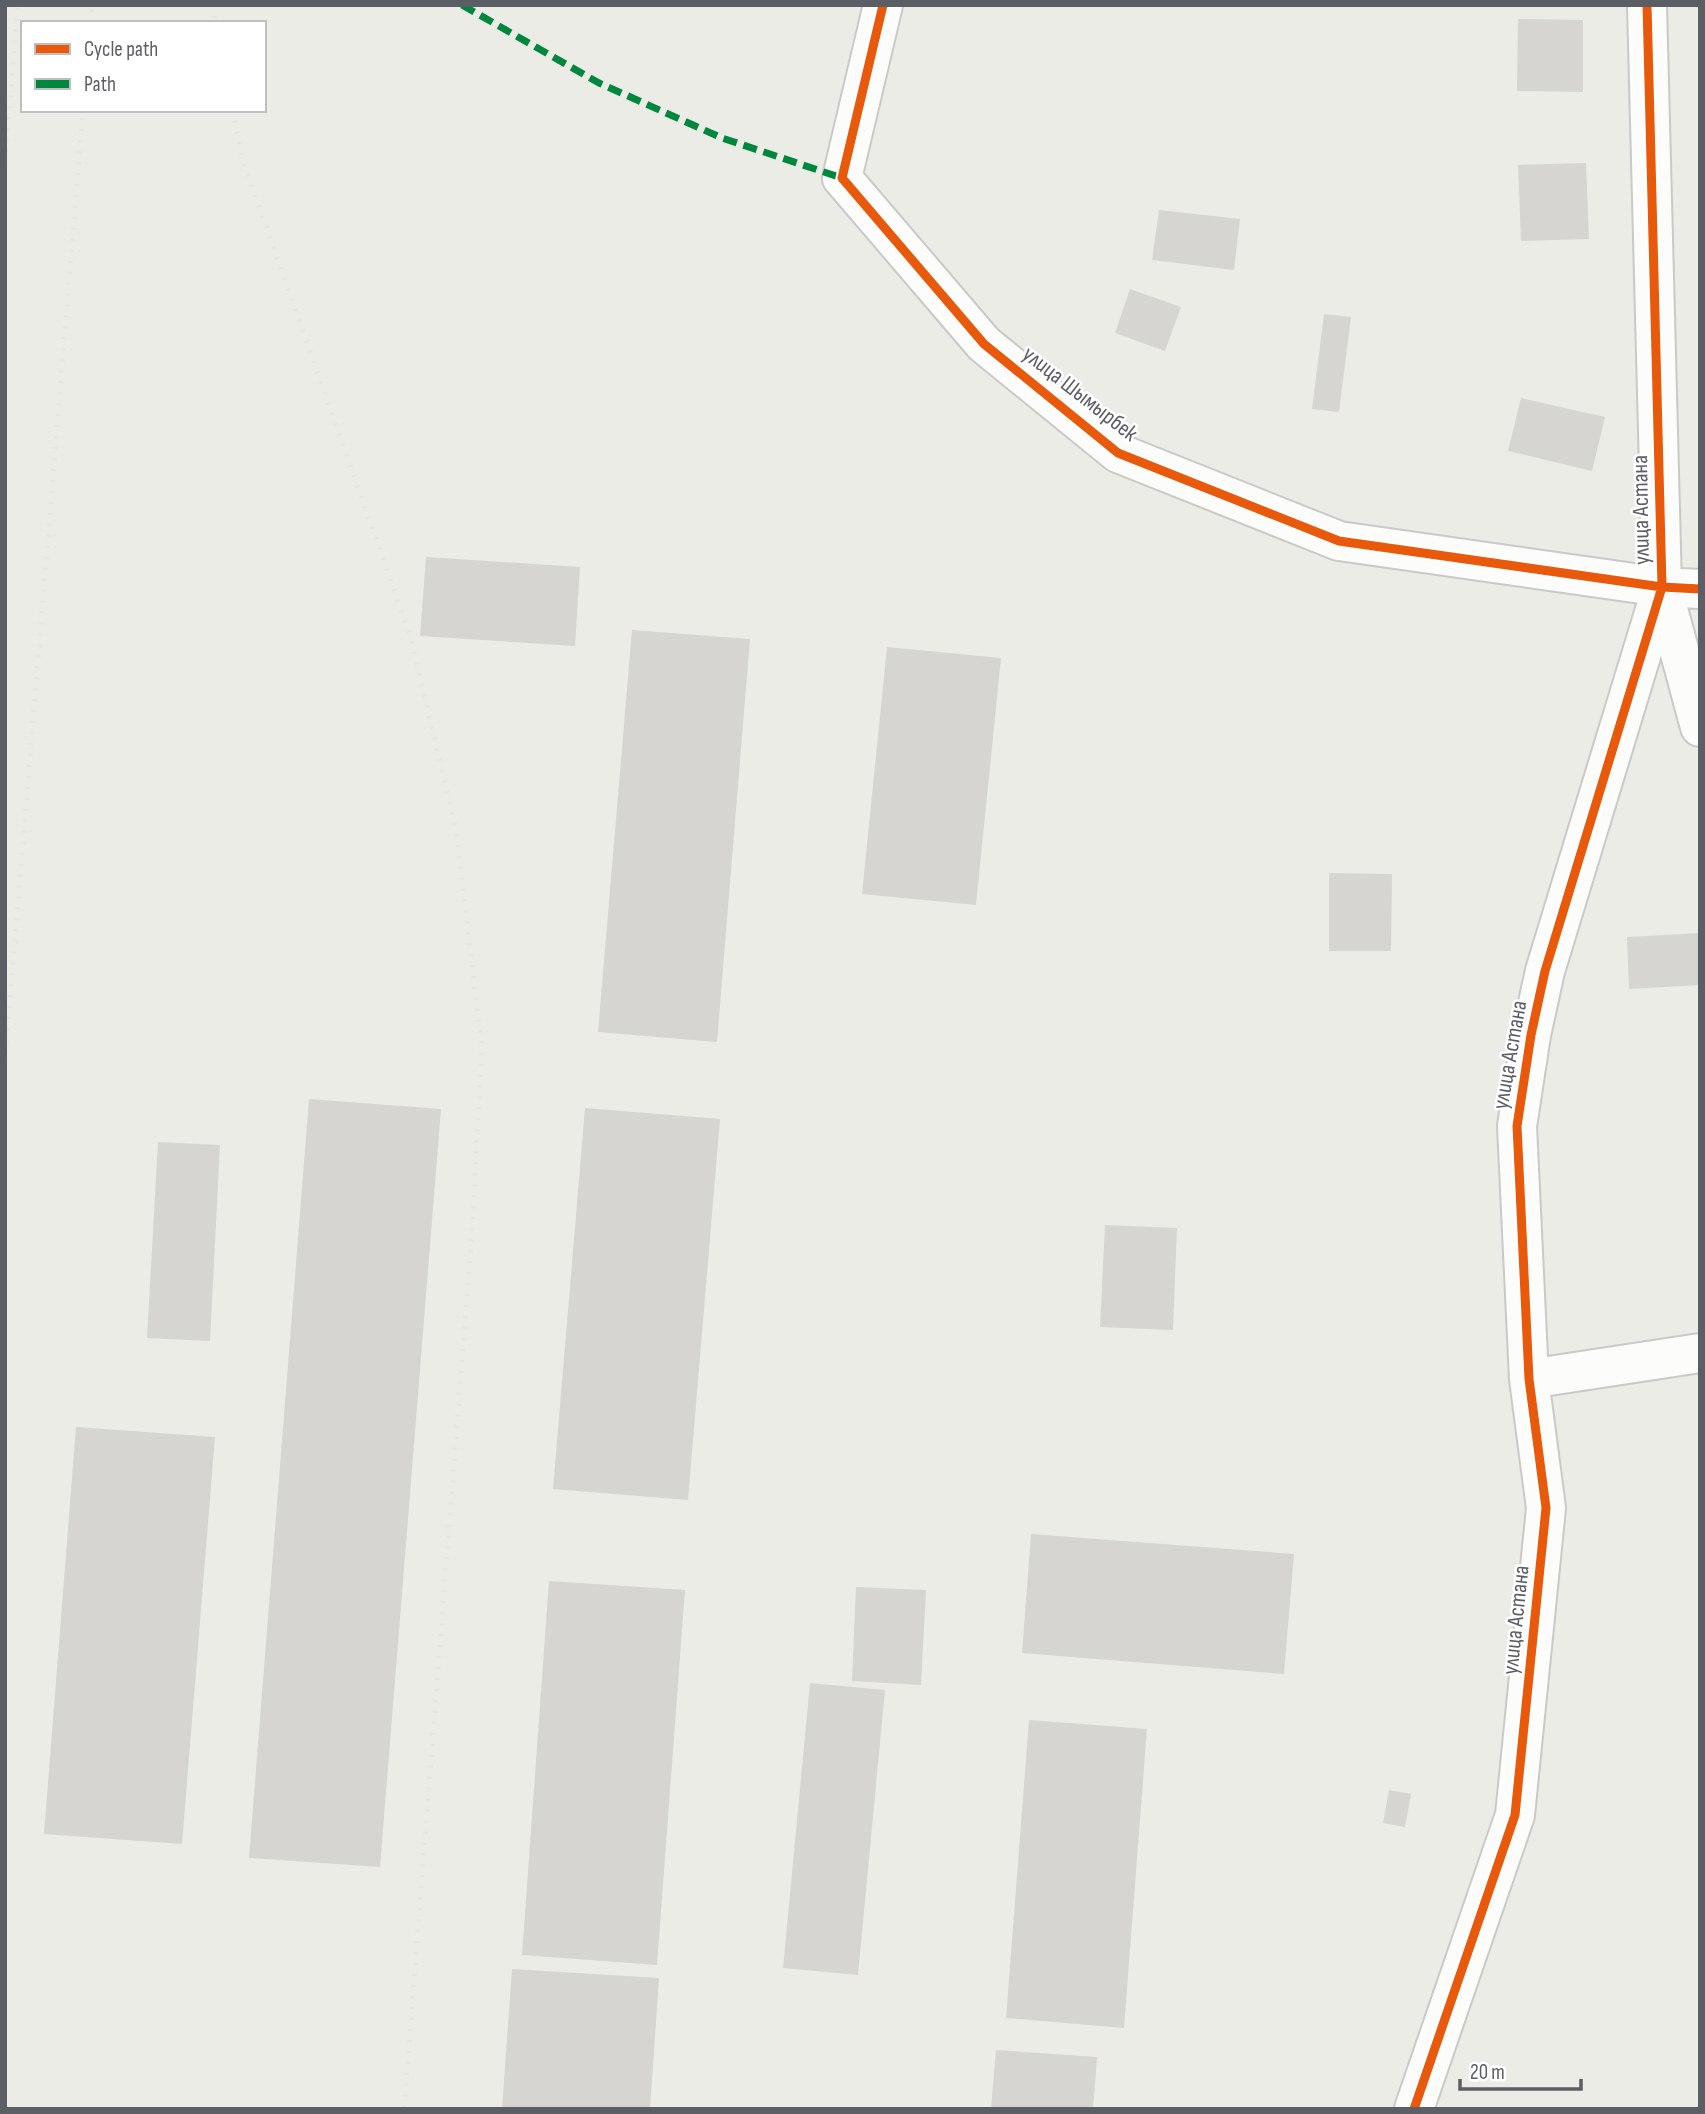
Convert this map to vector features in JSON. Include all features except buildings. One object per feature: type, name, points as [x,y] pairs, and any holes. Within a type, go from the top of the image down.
[{"type":"street","name":"улица Шымырбек","points":[[883,5],[842,178],[984,344],[1118,453],[1339,541],[1662,587]]},
{"type":"street","name":"улица Астана","points":[[1414,2109],[1516,1815],[1546,1508],[1529,1379],[1517,1126],[1531,1035],[1545,971],[1662,587],[1647,5]]},
{"type":"street","points":[[1700,589],[1662,587],[1700,727]]},
{"type":"street","points":[[1529,1379],[1700,1353]]},
{"type":"railway","points":[[5,163],[18,5]]},
{"type":"railway","points":[[90,21],[92,5]]},
{"type":"railway","points":[[212,5],[216,21]]},
{"type":"railway","points":[[5,1063],[83,112]]},
{"type":"railway","points":[[233,112],[243,161],[410,635],[456,829],[482,1047],[472,1231],[404,2109]]},
{"type":"marked path","points":[[462,5],[599,83],[722,138],[842,178]]},
{"type":"cycle path","points":[[883,5],[842,178],[984,344],[1118,453],[1339,541],[1662,587],[1700,589]]},
{"type":"cycle path","points":[[1414,2109],[1515,1815],[1546,1508],[1529,1379],[1517,1126],[1531,1035],[1545,971],[1662,587],[1647,5]]}]
